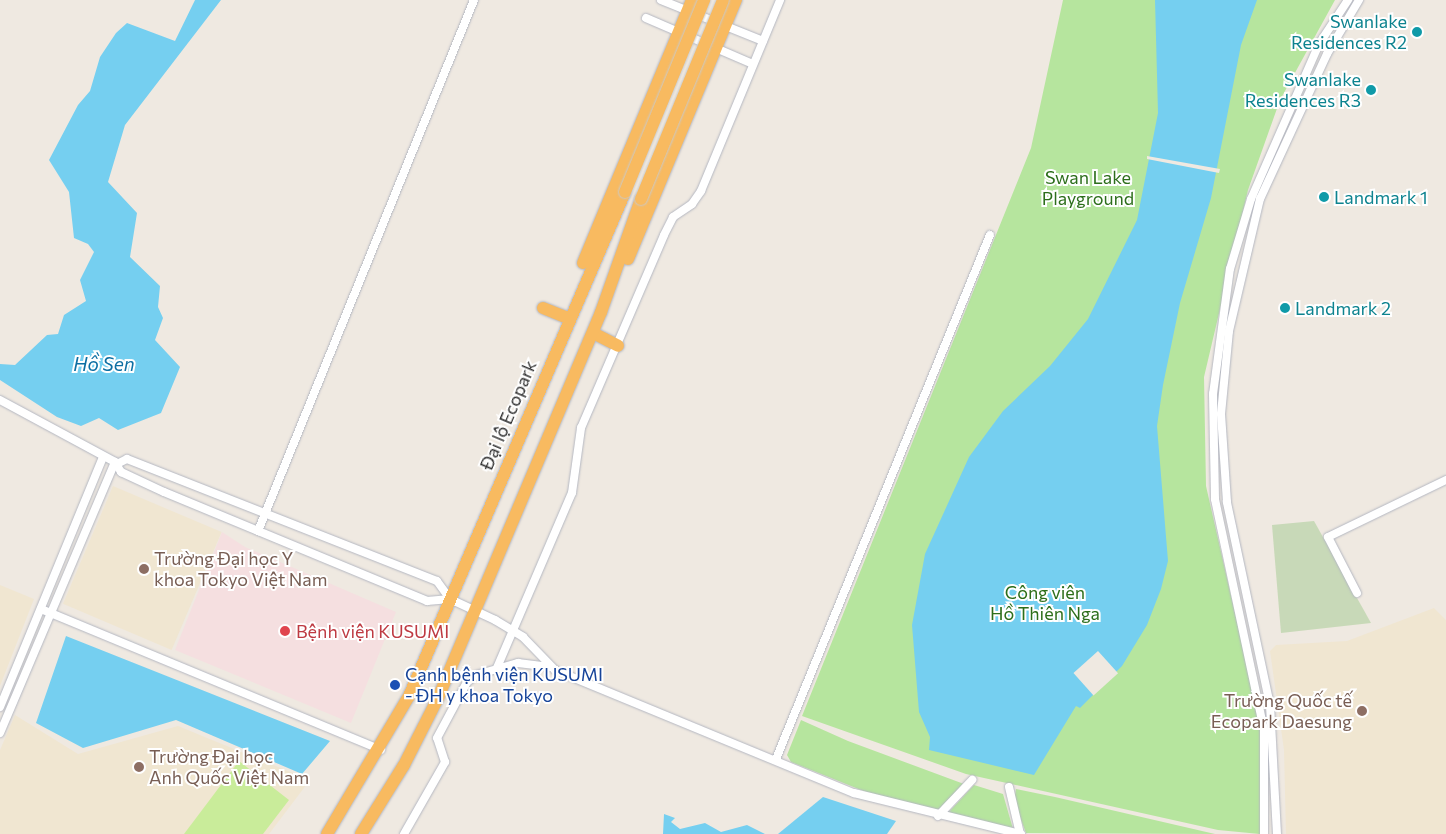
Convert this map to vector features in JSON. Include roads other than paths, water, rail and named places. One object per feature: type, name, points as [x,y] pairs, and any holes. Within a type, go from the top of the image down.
[{"type":"highway","name":"Đại lộ Ecopark","points":[[328,834],[381,750],[450,599],[568,318],[625,192],[704,0]]},
{"type":"highway","points":[[361,834],[404,765],[475,610],[593,333],[641,199],[723,0]]},
{"type":"highway","points":[[601,312],[619,281],[736,0]]},
{"type":"highway","points":[[581,288],[583,263],[690,6]]},
{"type":"highway","points":[[543,308],[568,318]]},
{"type":"highway","points":[[593,333],[618,346]]},
{"type":"street","points":[[258,531],[474,0]]},
{"type":"street","points":[[661,0],[690,6],[725,26],[763,41]]},
{"type":"street","points":[[496,670],[572,493],[581,428],[673,217],[692,204],[701,191],[780,0]]},
{"type":"street","points":[[1264,834],[1264,730],[1215,500],[1212,414],[1230,269],[1259,179],[1319,44],[1348,0]]},
{"type":"street","points":[[1277,834],[1273,730],[1240,575],[1227,502],[1222,414],[1237,288],[1267,183],[1327,54],[1359,0]]},
{"type":"street","points":[[646,18],[753,64]]},
{"type":"street","points":[[1259,179],[1267,183]]},
{"type":"street","points":[[776,759],[990,235]]},
{"type":"street","points":[[0,400],[116,463],[121,472],[428,601],[450,599],[475,610],[514,630],[555,670]]},
{"type":"street","points":[[1212,414],[1222,414]]},
{"type":"street","points":[[8,714],[0,709],[103,457]]},
{"type":"street","points":[[0,733],[116,463],[127,459],[437,580],[450,599]]},
{"type":"street","points":[[1357,593],[1328,537],[1446,480]]},
{"type":"street","points":[[1230,577],[1240,575]]},
{"type":"street","points":[[41,608],[381,750]]},
{"type":"street","points":[[404,834],[445,762],[437,738],[467,682],[476,675],[531,662],[776,759],[854,793],[938,816],[1021,834],[1009,787]]},
{"type":"street","points":[[1264,730],[1273,730]]},
{"type":"street","points":[[938,816],[972,780]]},
{"type":"water","name":"Hồ Sen","points":[[195,0],[221,0],[125,125],[108,182],[137,213],[130,257],[160,286],[158,307],[163,318],[155,340],[180,367],[161,413],[118,430],[99,418],[81,426],[57,417],[0,380],[0,364],[15,365],[47,335],[58,334],[64,315],[86,301],[80,280],[94,252],[88,244],[74,238],[69,192],[49,160],[78,105],[90,91],[100,57],[116,33],[127,23],[175,41]]},
{"type":"water","points":[[1155,0],[1257,0],[1241,45],[1211,198],[1180,303],[1163,385],[1157,426],[1168,561],[1161,589],[1147,625],[1122,666],[1080,708],[1076,706],[1034,775],[929,750],[930,737],[919,712],[912,625],[925,554],[969,457],[1003,411],[1050,366],[1088,319],[1137,220],[1158,113]]},
{"type":"water","points":[[66,636],[330,741],[302,774],[176,720],[83,748],[36,723]]},
{"type":"water","points":[[823,797],[896,821],[887,834],[778,834]]},
{"type":"water","points":[[664,814],[675,818],[671,822],[680,829],[705,823],[721,832],[747,825],[765,834],[663,834]]},
{"type":"place","name":"Swanlake Residences R2","points":[[1417,32]]},
{"type":"place","name":"Swanlake Residences R3","points":[[1371,90]]},
{"type":"place","name":"Landmark 1","points":[[1324,197]]},
{"type":"place","name":"Landmark 2","points":[[1285,308]]},
{"type":"place","name":"Trường Đại học Y khoa Tokyo Việt Nam","points":[[144,569]]},
{"type":"place","name":"Bệnh viện KUSUMI","points":[[285,631]]},
{"type":"place","name":"Cạnh bệnh viện KUSUMI - ĐH y khoa Tokyo","points":[[395,685]]},
{"type":"place","name":"Trường Quốc tế Ecopark Daesung","points":[[1362,711]]},
{"type":"place","name":"Trường Đại học Anh Quốc Việt Nam","points":[[139,767]]},
{"type":"park label","name":"Swan Lake Playground","points":[[1088,188]]},
{"type":"park label","name":"Công viên Hồ Thiên Nga","points":[[1045,603]]}]
